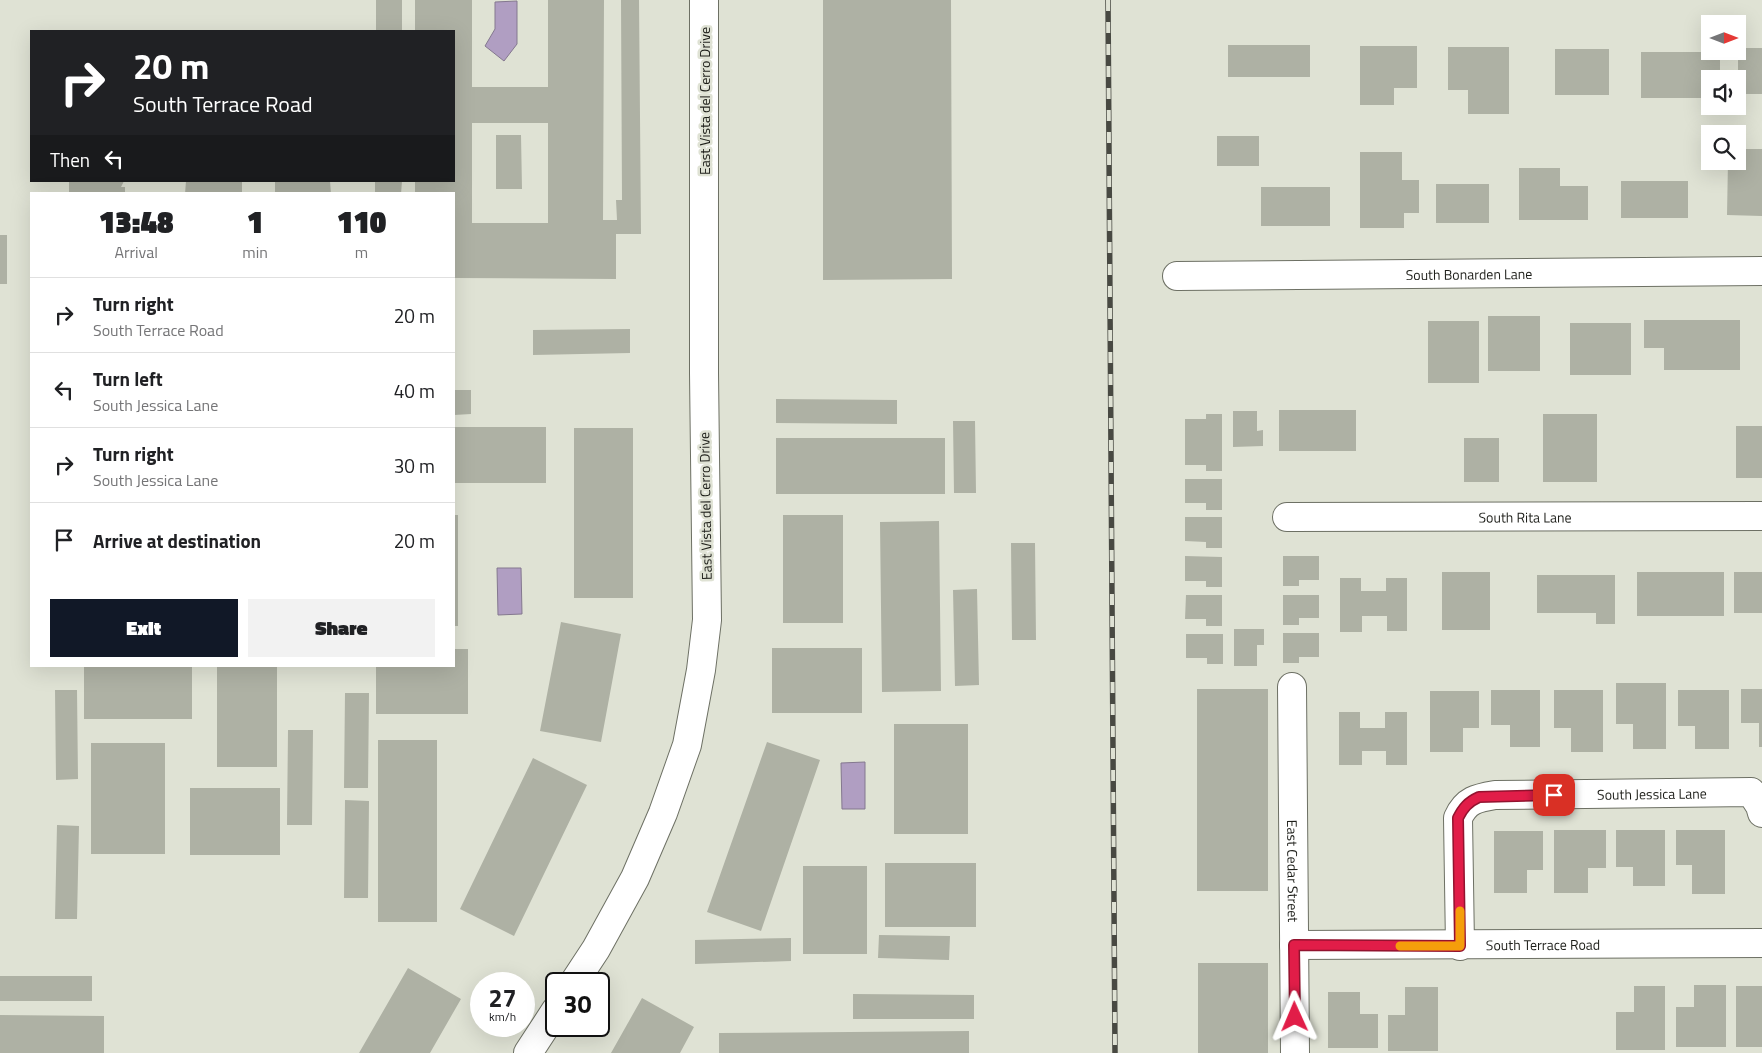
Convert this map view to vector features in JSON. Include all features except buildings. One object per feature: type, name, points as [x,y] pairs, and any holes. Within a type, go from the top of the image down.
[{"type":"street","name":"East Vista del Cerro Drive","points":[[581,972],[596,949],[635,878],[663,813],[687,745],[701,670],[707,620],[704,372],[704,0]]},
{"type":"street","name":"South Bonarden Lane","points":[[1177,276],[1762,271]]},
{"type":"street","name":"South Rita Lane","points":[[1287,517],[1762,516]]},
{"type":"street","name":"East Cedar Street","points":[[1292,687],[1296,1053]]},
{"type":"street","name":"South Jessica Lane","points":[[1460,946],[1458,818],[1469,802],[1479,797],[1495,795],[1751,792],[1762,813]]},
{"type":"street","name":"South Terrace Road","points":[[1294,945],[1460,946],[1762,943]]},
{"type":"street","points":[[528,1053],[545,1027]]},
{"type":"shaded area","points":[[517,1],[517,44],[504,61],[485,46],[495,29],[495,2]]},
{"type":"shaded area","points":[[497,568],[521,568],[522,614],[498,615]]},
{"type":"shaded area","points":[[865,762],[865,809],[842,809],[841,763]]},
{"type":"railway","points":[[1108,0],[1115,1053]]},
{"type":"slow traffic","points":[[1400,946],[1460,946],[1460,911]]},
{"type":"route","points":[[1295,1017],[1294,945],[1460,946],[1458,818],[1462,809],[1469,802],[1479,797],[1495,795],[1554,795]]}]
